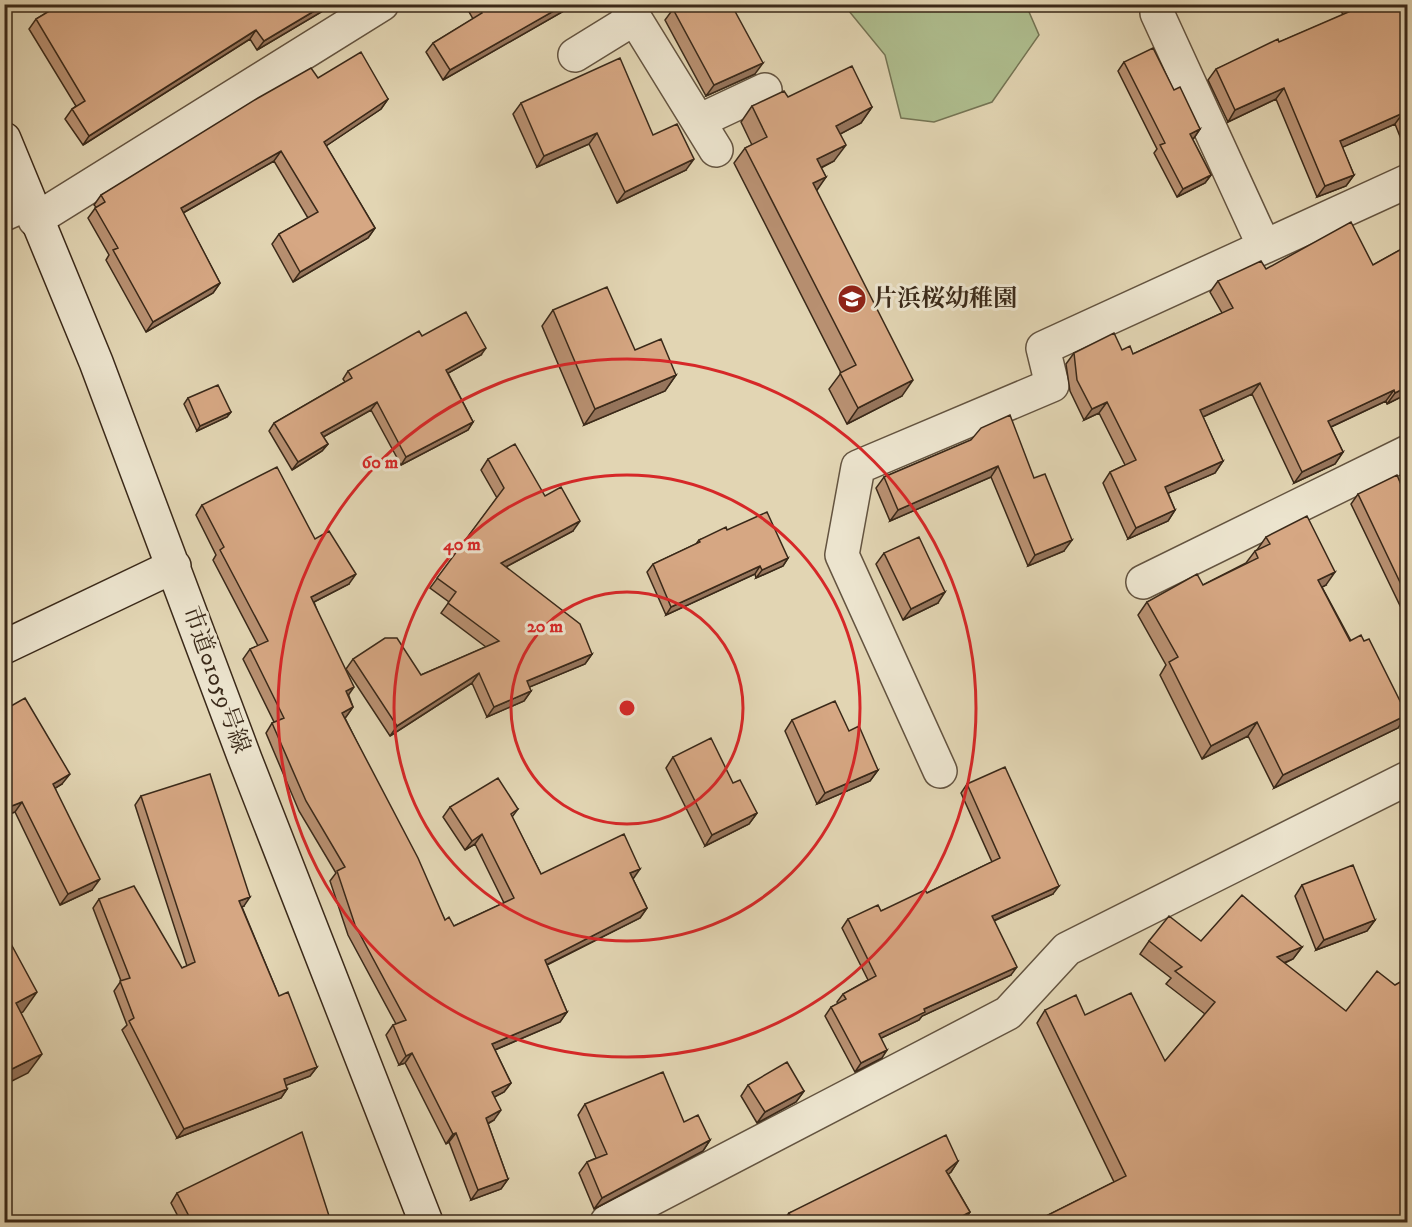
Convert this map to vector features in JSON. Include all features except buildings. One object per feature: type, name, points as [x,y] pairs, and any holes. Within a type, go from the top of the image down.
[{"type":"street","points":[[23,212],[382,4]]},
{"type":"street","points":[[575,55],[630,11],[716,150]]},
{"type":"street","points":[[1157,13],[1264,246]]},
{"type":"street","points":[[699,121],[765,90]]},
{"type":"street","name":"市道01059号線","points":[[4,139],[23,212],[96,362],[245,759],[426,1222]]},
{"type":"street","points":[[940,771],[842,555],[858,467],[1052,386],[1043,348],[1407,181]]},
{"type":"street","points":[[1143,582],[1407,452]]},
{"type":"street","points":[[4,647],[174,566]]},
{"type":"street","points":[[607,1222],[1008,1013],[1067,949],[1407,778]]},
{"type":"green space","points":[[844,5],[1026,5],[1039,35],[992,102],[934,122],[901,118],[885,55]]},
{"type":"place","name":"片浜桜幼稚園","points":[[852,299]]}]
